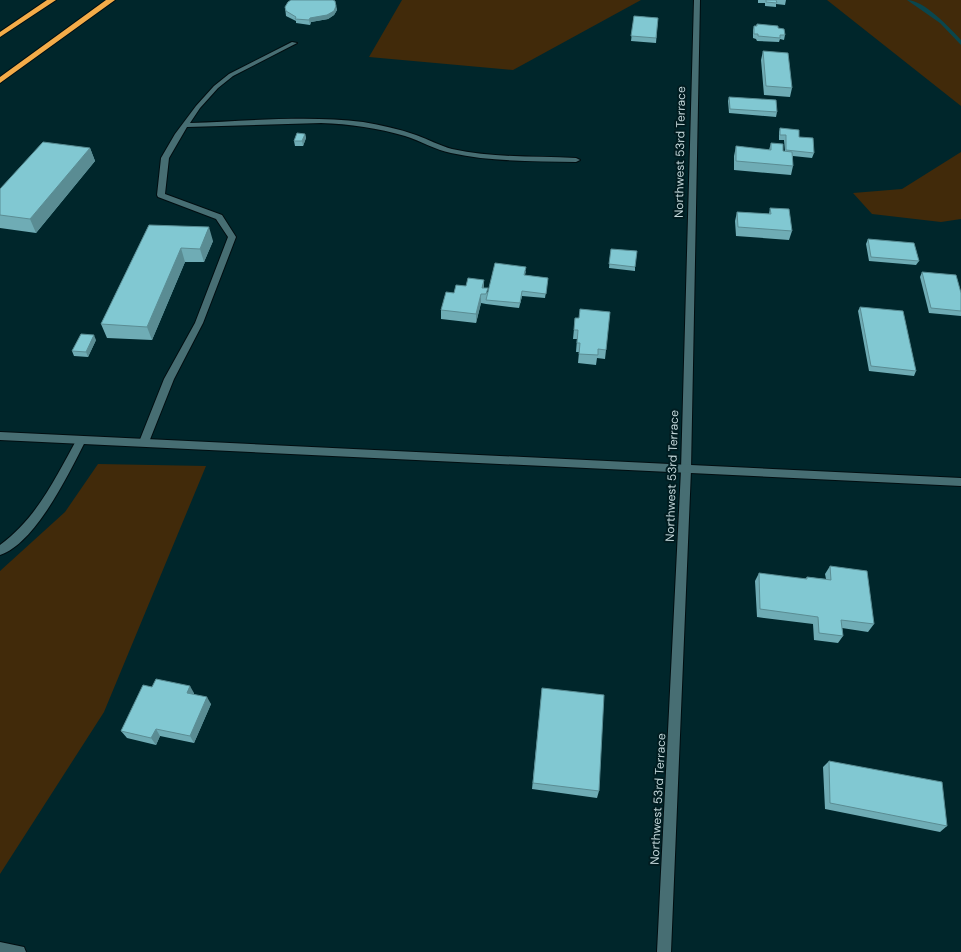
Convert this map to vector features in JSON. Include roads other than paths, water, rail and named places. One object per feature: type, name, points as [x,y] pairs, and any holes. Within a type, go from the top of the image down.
[{"type":"highway","points":[[0,35],[52,0]]},
{"type":"highway","points":[[0,81],[111,0]]},
{"type":"street","name":"Northwest 53rd Terrace","points":[[664,952],[686,470],[697,0]]},
{"type":"street","points":[[144,442],[169,379],[199,323],[232,237],[220,217],[161,195],[165,158],[198,107],[216,87],[231,75],[294,43]]},
{"type":"street","points":[[186,125],[314,121],[340,122],[375,126],[404,133],[449,150],[474,155],[576,160]]},
{"type":"street","points":[[0,436],[961,482]]},
{"type":"street","points":[[0,551],[22,533],[38,517],[50,499],[81,440]]},
{"type":"street","points":[[0,949],[19,952]]},
{"type":"waterway","points":[[910,0],[942,22],[961,43]]}]
